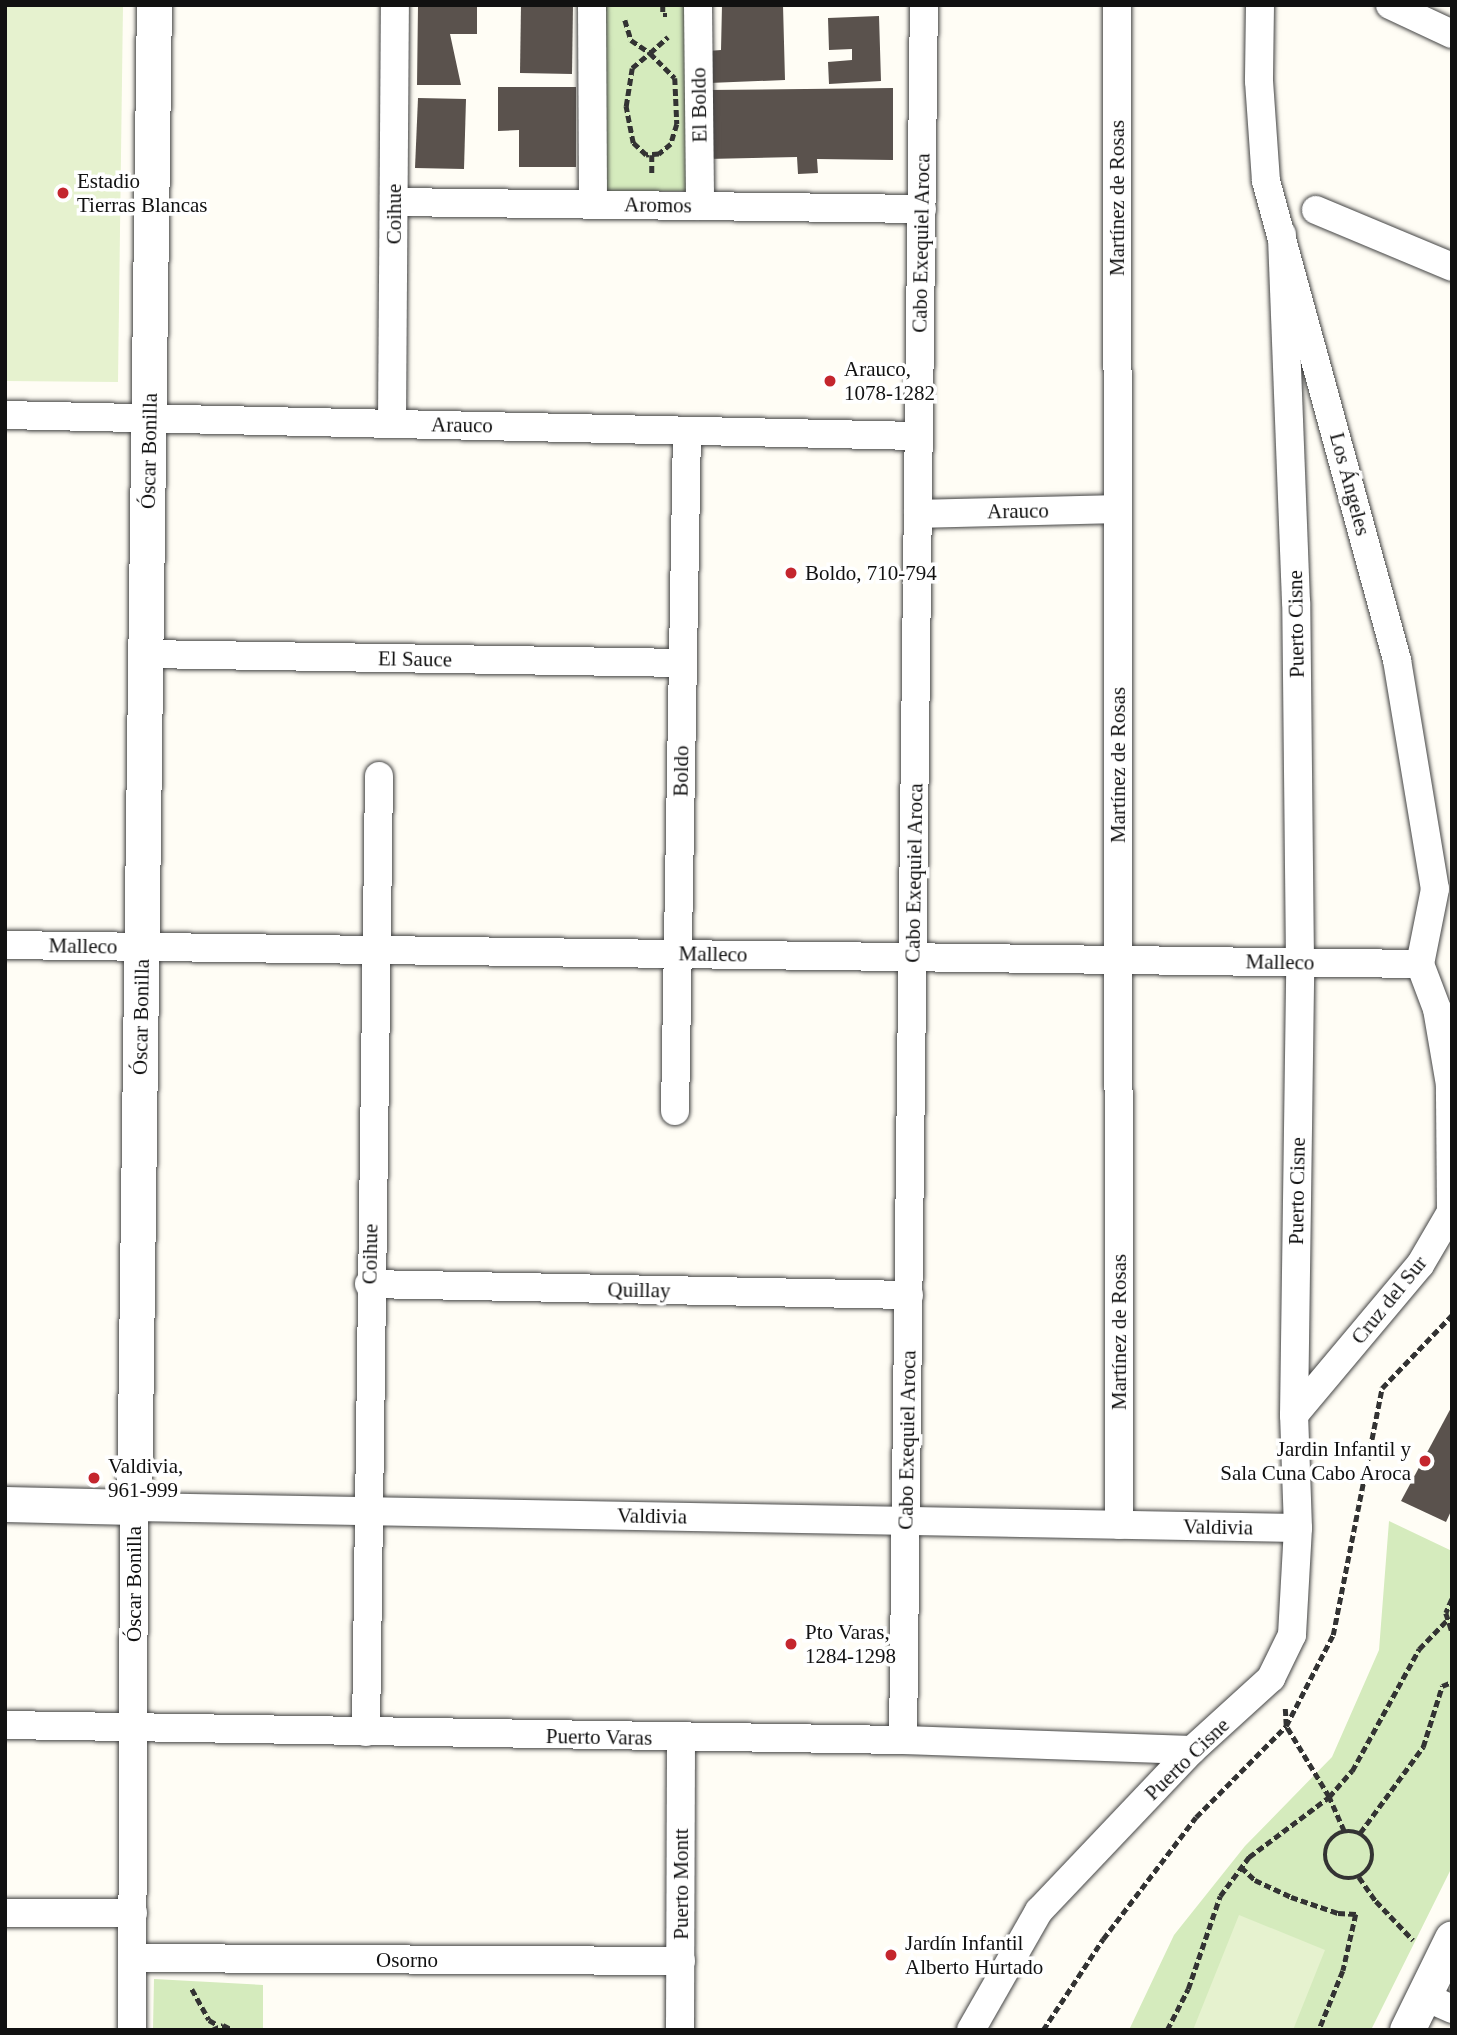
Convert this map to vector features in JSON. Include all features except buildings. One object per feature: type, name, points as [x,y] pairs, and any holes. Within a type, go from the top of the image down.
[{"type":"street","name":"Óscar Bonilla","points":[[132,2030],[134,1507],[154,5]]},
{"type":"street","name":"Coihue","points":[[392,424],[395,5]]},
{"type":"street","points":[[592,5],[593,205]]},
{"type":"street","name":"El Boldo","points":[[698,5],[700,206]]},
{"type":"street","name":"Cabo Exequiel Aroca","points":[[903,1740],[924,5]]},
{"type":"street","name":"Martínez de Rosas","points":[[1117,5],[1119,1525]]},
{"type":"street","name":"Los Ángeles","points":[[1260,5],[1259,81],[1266,181],[1397,660],[1436,889],[1420,964]]},
{"type":"street","points":[[1390,5],[1452,34]]},
{"type":"street","name":"Aromos","points":[[394,202],[922,209]]},
{"type":"street","points":[[1316,210],[1452,267]]},
{"type":"street","name":"Puerto Cisne","points":[[971,2030],[1039,1911],[1192,1750],[1271,1678],[1283,1659],[1292,1635],[1296,1611],[1298,1528],[1294,1415],[1300,962],[1296,602],[1282,234]]},
{"type":"street","name":"Arauco","points":[[5,415],[919,436]]},
{"type":"street","name":"Boldo","points":[[675,1111],[687,431]]},
{"type":"street","name":"Arauco","points":[[918,514],[1117,509]]},
{"type":"street","name":"El Sauce","points":[[146,654],[683,663]]},
{"type":"street","name":"Coihue","points":[[366,1732],[369,1284],[379,776]]},
{"type":"street","name":"Malleco","points":[[5,944],[1420,964]]},
{"type":"street","name":"Cruz del Sur","points":[[1294,1415],[1420,1265],[1451,1212],[1450,1084],[1437,1009],[1420,964]]},
{"type":"street","name":"Quillay","points":[[369,1284],[909,1296]]},
{"type":"street","name":"Valdivia","points":[[5,1504],[1298,1528]]},
{"type":"street","name":"Puerto Varas","points":[[5,1725],[681,1739],[903,1740],[1192,1750]]},
{"type":"street","name":"Puerto Montt","points":[[680,2030],[681,1739]]},
{"type":"street","points":[[5,1913],[133,1913]]},
{"type":"street","points":[[1407,2030],[1438,2003],[1445,1952]]},
{"type":"street","name":"Osorno","points":[[132,1958],[681,1961]]},
{"type":"path","points":[[663,5],[663,15],[673,15],[672,25]]},
{"type":"path","points":[[624,15],[631,40],[650,53],[675,78],[677,124],[671,144],[659,155],[646,155],[633,143],[626,106],[632,68],[650,53],[671,35]]},
{"type":"path","points":[[1452,1599],[1446,1613],[1446,1621],[1452,1631]]},
{"type":"path","points":[[1167,2030],[1188,1989],[1220,1896],[1249,1857],[1329,1797],[1352,1771],[1419,1648],[1446,1621]]},
{"type":"path","points":[[1283,1659],[1286,1726],[1329,1797],[1344,1831]]},
{"type":"path","points":[[1360,1833],[1423,1746],[1442,1686],[1452,1682]]},
{"type":"path","points":[[1344,1831],[1360,1833],[1371,1843],[1374,1858],[1366,1872],[1359,1877],[1343,1878],[1330,1869],[1326,1862],[1325,1854],[1330,1839],[1344,1831]]},
{"type":"path","points":[[1241,1867],[1255,1880],[1292,1897],[1338,1913],[1356,1913],[1343,1971],[1318,2030]]},
{"type":"path","points":[[1359,1877],[1376,1901],[1445,1952]]},
{"type":"path","points":[[182,1958],[194,1997],[209,2020],[233,2030]]},
{"type":"path","points":[[212,2030],[218,2025]]},
{"type":"green space","name":"Estadio Tierras Blancas","points":[[5,5],[123,5],[118,382],[5,381]]},
{"type":"green space","points":[[603,5],[690,5],[689,191],[603,191]]},
{"type":"green space","points":[[1389,1521],[1452,1551],[1452,1867],[1371,2030],[1129,2030],[1174,1935],[1245,1846],[1332,1757],[1379,1650]]},
{"type":"green space","points":[[1239,1915],[1325,1950],[1293,2030],[1193,2030]]},
{"type":"green space","points":[[154,1979],[263,1985],[263,2030],[153,2030]]},
{"type":"place","name":"Estadio Tierras Blancas","points":[[63,193]]},
{"type":"place","name":"Arauco, 1078-1282","points":[[830,381]]},
{"type":"place","name":"Boldo, 710-794","points":[[791,573]]},
{"type":"place","name":"Jardin Infantil y Sala Cuna Cabo Aroca","points":[[1425,1461]]},
{"type":"place","name":"Valdivia, 961-999","points":[[94,1478]]},
{"type":"place","name":"Pto Varas, 1284-1298","points":[[791,1644]]},
{"type":"place","name":"Jardín Infantil Alberto Hurtado","points":[[891,1955]]}]
